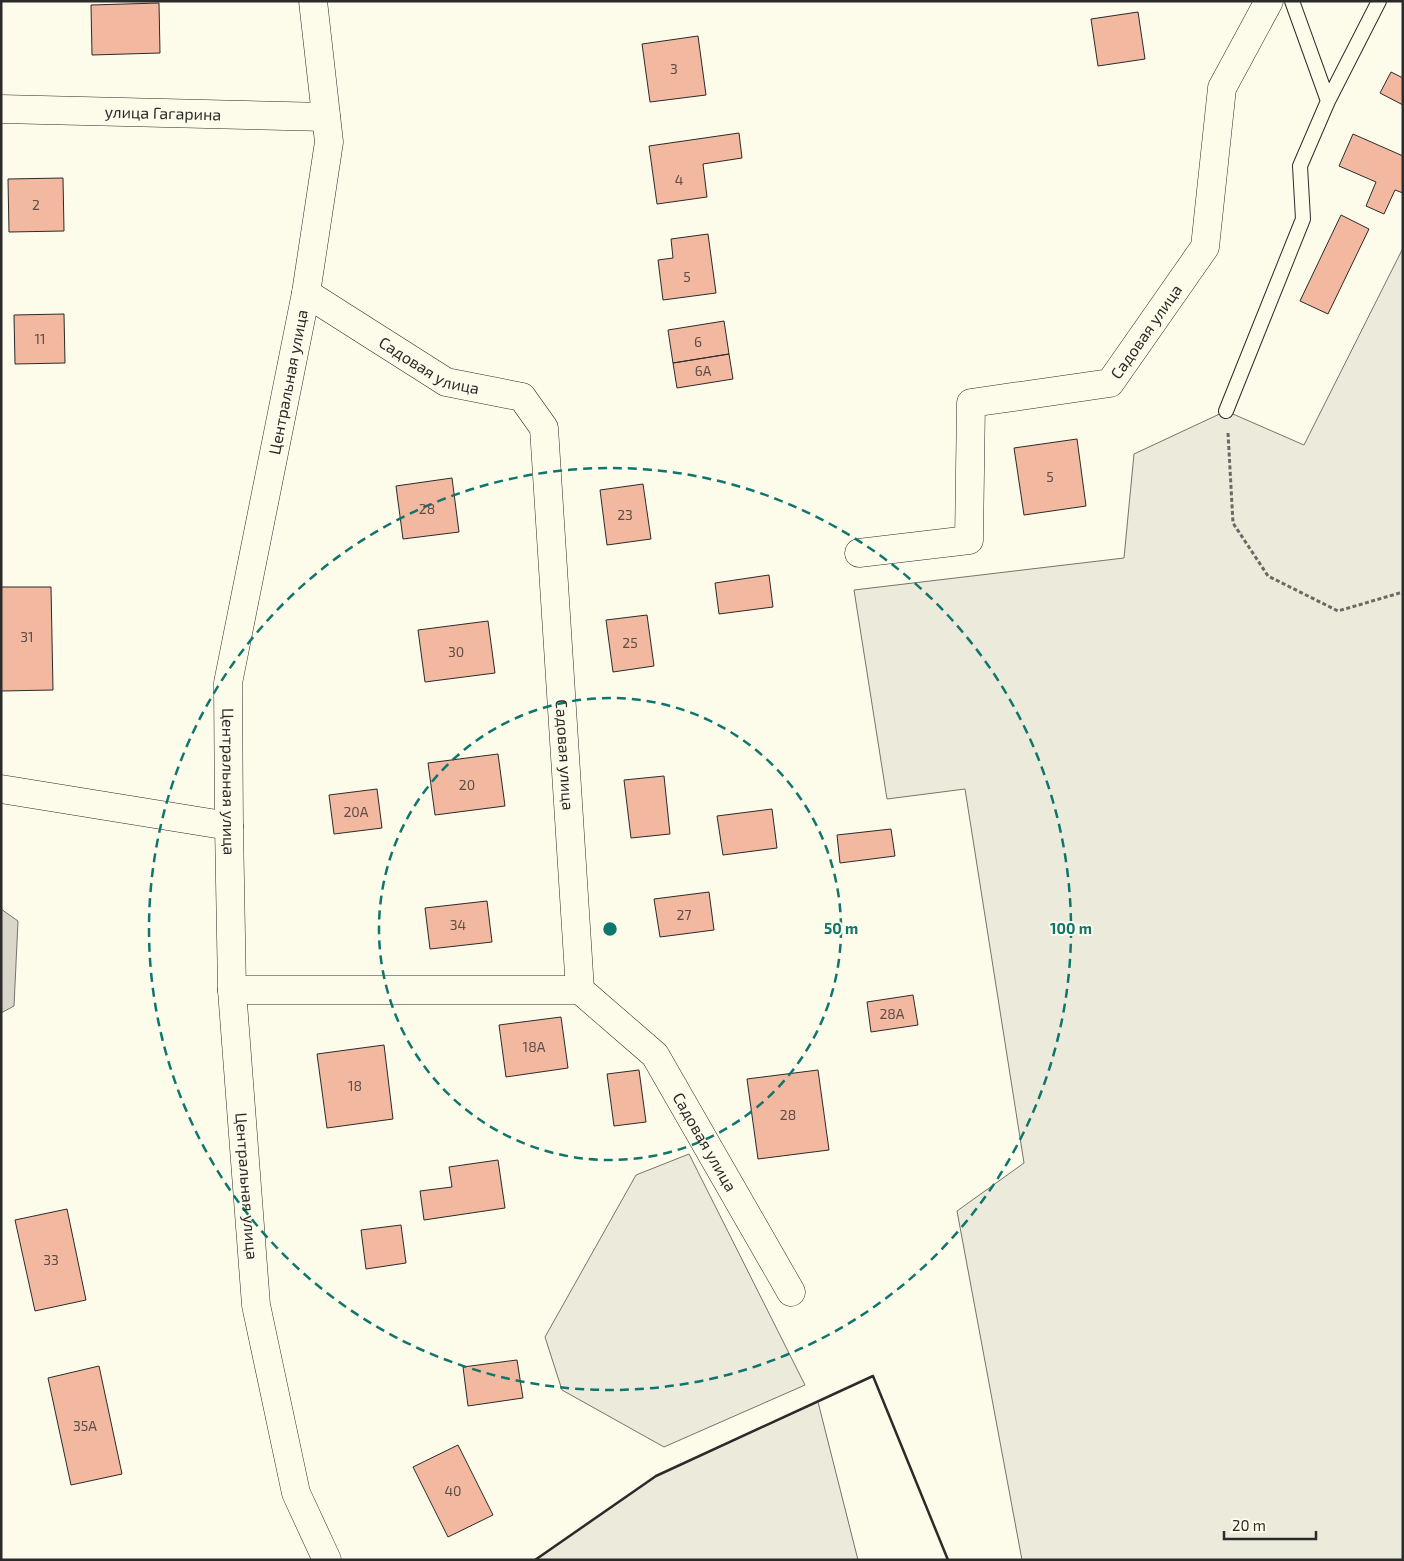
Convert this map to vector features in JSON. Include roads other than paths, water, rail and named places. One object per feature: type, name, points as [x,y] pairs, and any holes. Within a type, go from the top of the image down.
[{"type":"street","name":"Центральная улица","points":[[313,1],[329,142],[306,293],[228,683],[229,826],[232,990],[256,1304],[296,1493],[327,1560]]},
{"type":"street","name":"Садовая улица","points":[[859,553],[969,540],[970,403],[1110,382],[1205,247],[1222,88],[1268,1]]},
{"type":"street","name":"улица Гагарина","points":[[1,109],[326,117]]},
{"type":"street","name":"Садовая улица","points":[[306,293],[446,382],[522,397],[544,428],[580,990],[655,1055],[791,1292]]},
{"type":"street","points":[[1,789],[229,826]]},
{"type":"street","points":[[232,990],[580,990]]},
{"type":"lane","points":[[1292,1],[1328,101]]},
{"type":"lane","points":[[1226,411],[1303,219],[1300,166],[1328,101],[1378,1]]}]
